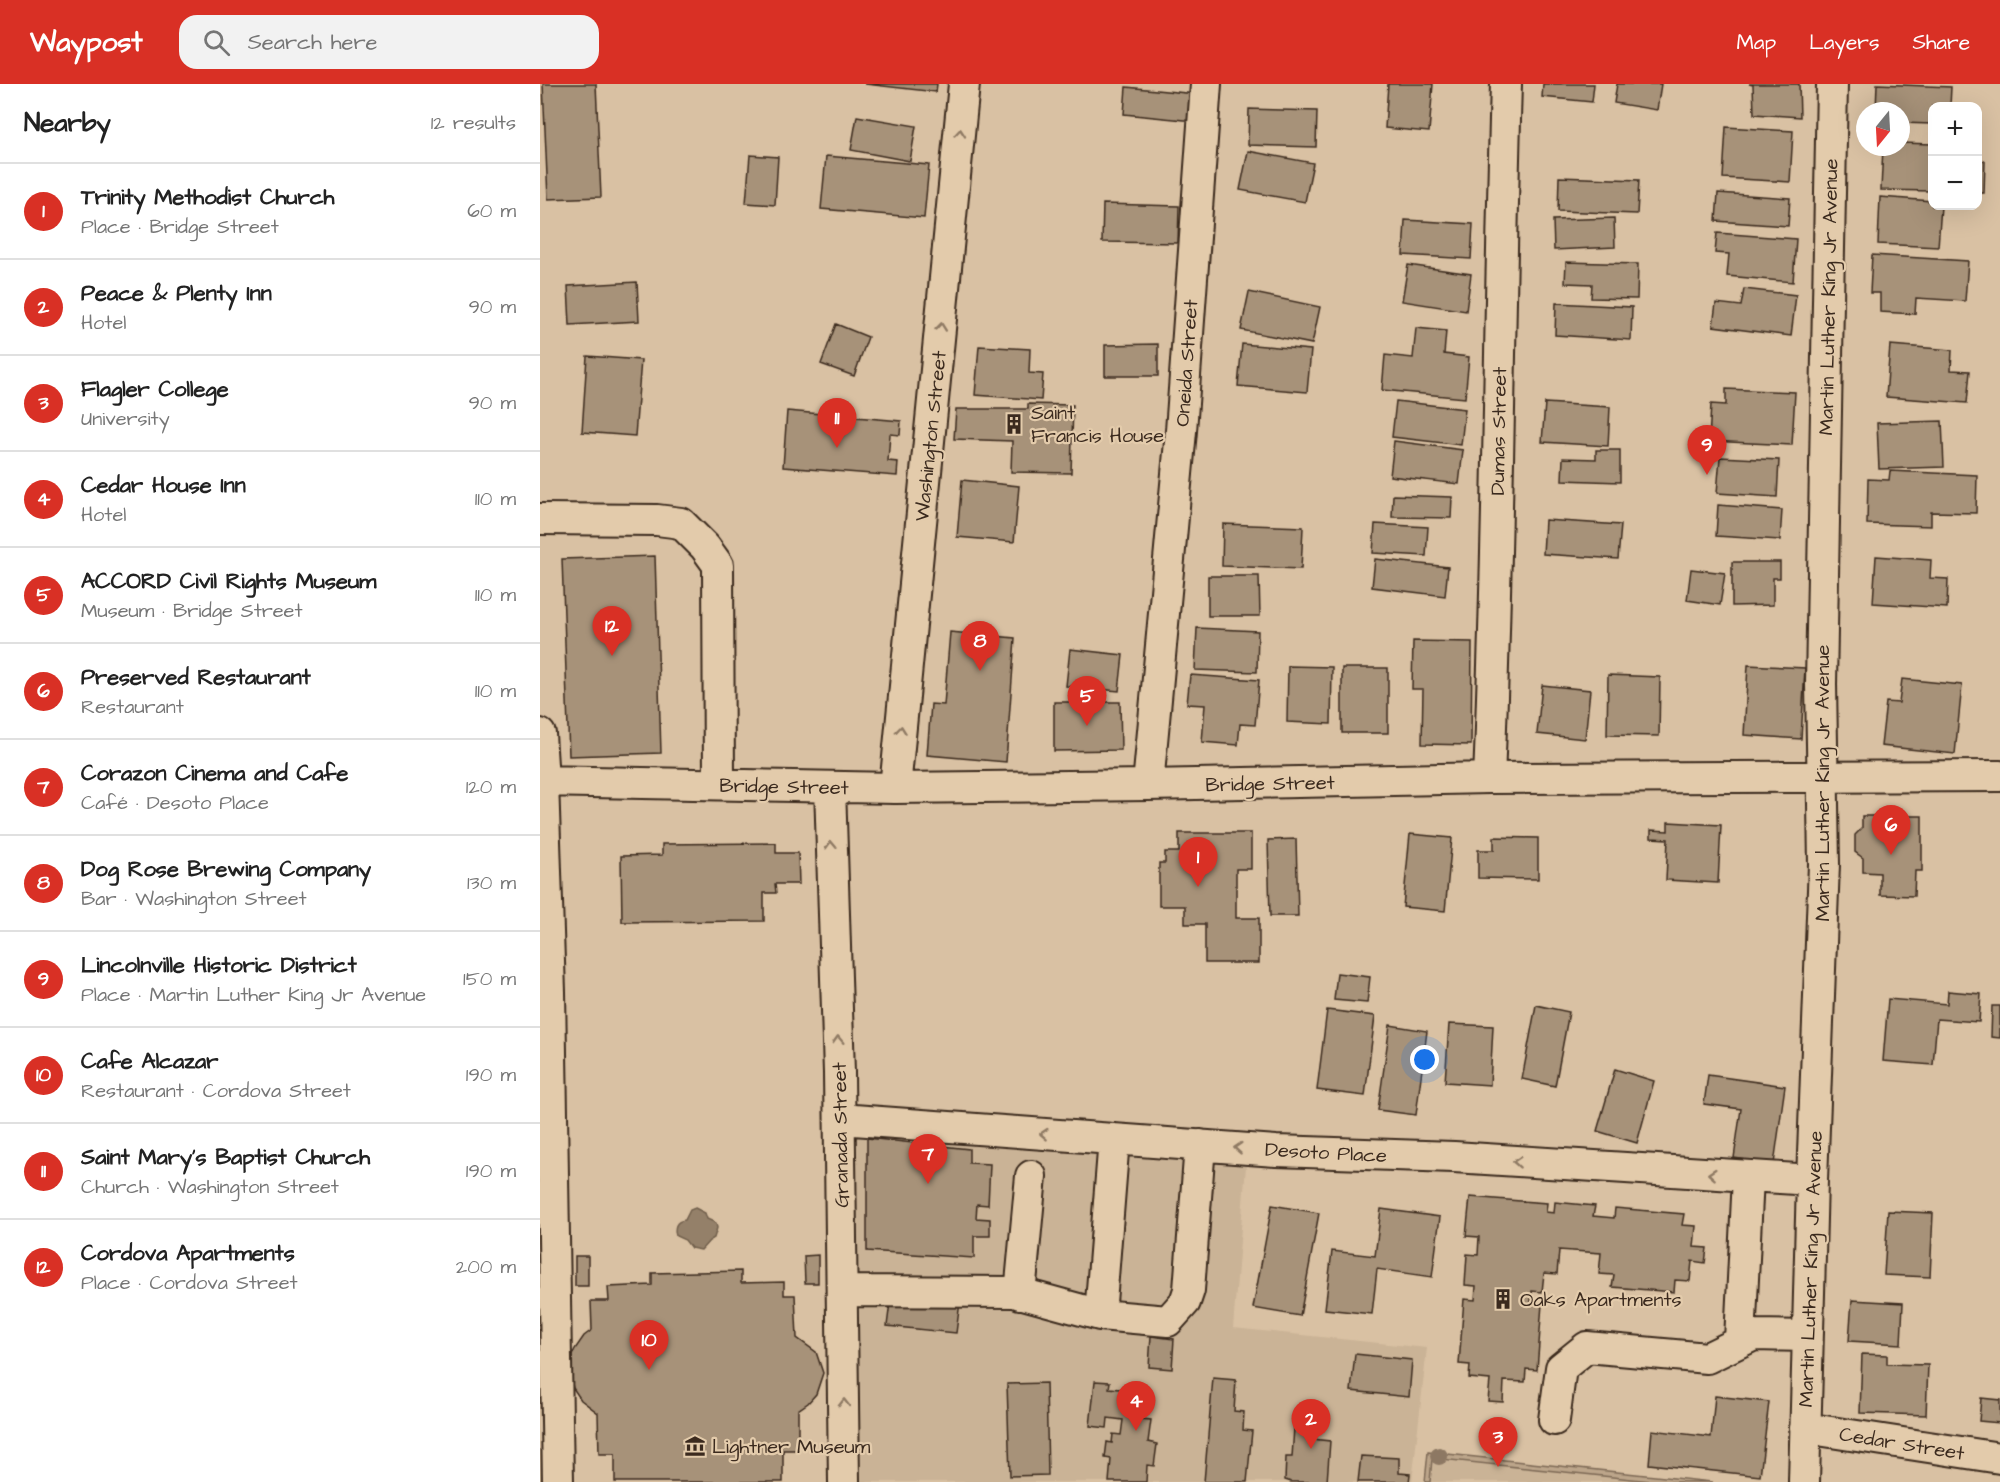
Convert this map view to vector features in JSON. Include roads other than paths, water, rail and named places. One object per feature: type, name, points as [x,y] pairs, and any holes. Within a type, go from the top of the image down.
[{"type":"street","name":"Washington Street","points":[[895,788],[964,84]]},
{"type":"street","name":"Oneida Street","points":[[1148,785],[1181,431],[1206,84]]},
{"type":"street","name":"Dumas Street","points":[[1489,778],[1495,632],[1506,84]]},
{"type":"street","name":"Martin Luther King Jr Avenue","points":[[1804,1482],[1824,864],[1821,684],[1832,84]]},
{"type":"street","points":[[540,519],[657,520],[681,523],[705,547],[718,565],[719,784]]},
{"type":"street","points":[[540,734],[549,1432],[558,1482]]},
{"type":"street","name":"Bridge Street","points":[[542,781],[895,788],[1489,778],[2000,776]]},
{"type":"street","name":"Granada Street","points":[[830,787],[840,1119],[844,1482]]},
{"type":"street","name":"Desoto Place","points":[[840,1119],[1276,1151],[1454,1157],[1812,1180]]},
{"type":"street","points":[[1100,1315],[1114,1139]]},
{"type":"street","points":[[842,1291],[1020,1294],[1100,1315],[1168,1321],[1185,1302],[1189,1290],[1200,1145]]},
{"type":"street","points":[[1020,1294],[1031,1176]]},
{"type":"street","points":[[1740,1340],[1748,1177]]},
{"type":"street","points":[[1554,1419],[1561,1368],[1587,1347],[1707,1358],[1754,1335],[1807,1336]]},
{"type":"street","name":"Cedar Street","points":[[1805,1428],[2000,1458]]},
{"type":"place","name":"Saint Francis House","points":[[1014,424]]},
{"type":"place","name":"Saint Mary's Baptist Church","points":[[837,448]]},
{"type":"place","name":"Lincolnville Historic District","points":[[1707,475]]},
{"type":"place","name":"Cordova Apartments","points":[[612,656]]},
{"type":"place","name":"Dog Rose Brewing Company","points":[[980,671]]},
{"type":"place","name":"ACCORD Civil Rights Museum","points":[[1087,726]]},
{"type":"place","name":"Preserved Restaurant","points":[[1891,855]]},
{"type":"place","name":"Trinity Methodist Church","points":[[1198,887]]},
{"type":"place","name":"Corazon Cinema and Cafe","points":[[928,1184]]},
{"type":"place","name":"Oaks Apartments","points":[[1503,1299]]},
{"type":"place","name":"Cafe Alcazar","points":[[649,1370]]},
{"type":"place","name":"Cedar House Inn","points":[[1136,1431]]},
{"type":"place","name":"Lightner Museum","points":[[695,1446]]},
{"type":"place","name":"Peace & Plenty Inn","points":[[1311,1449]]},
{"type":"place","name":"Flagler College","points":[[1498,1467]]}]
